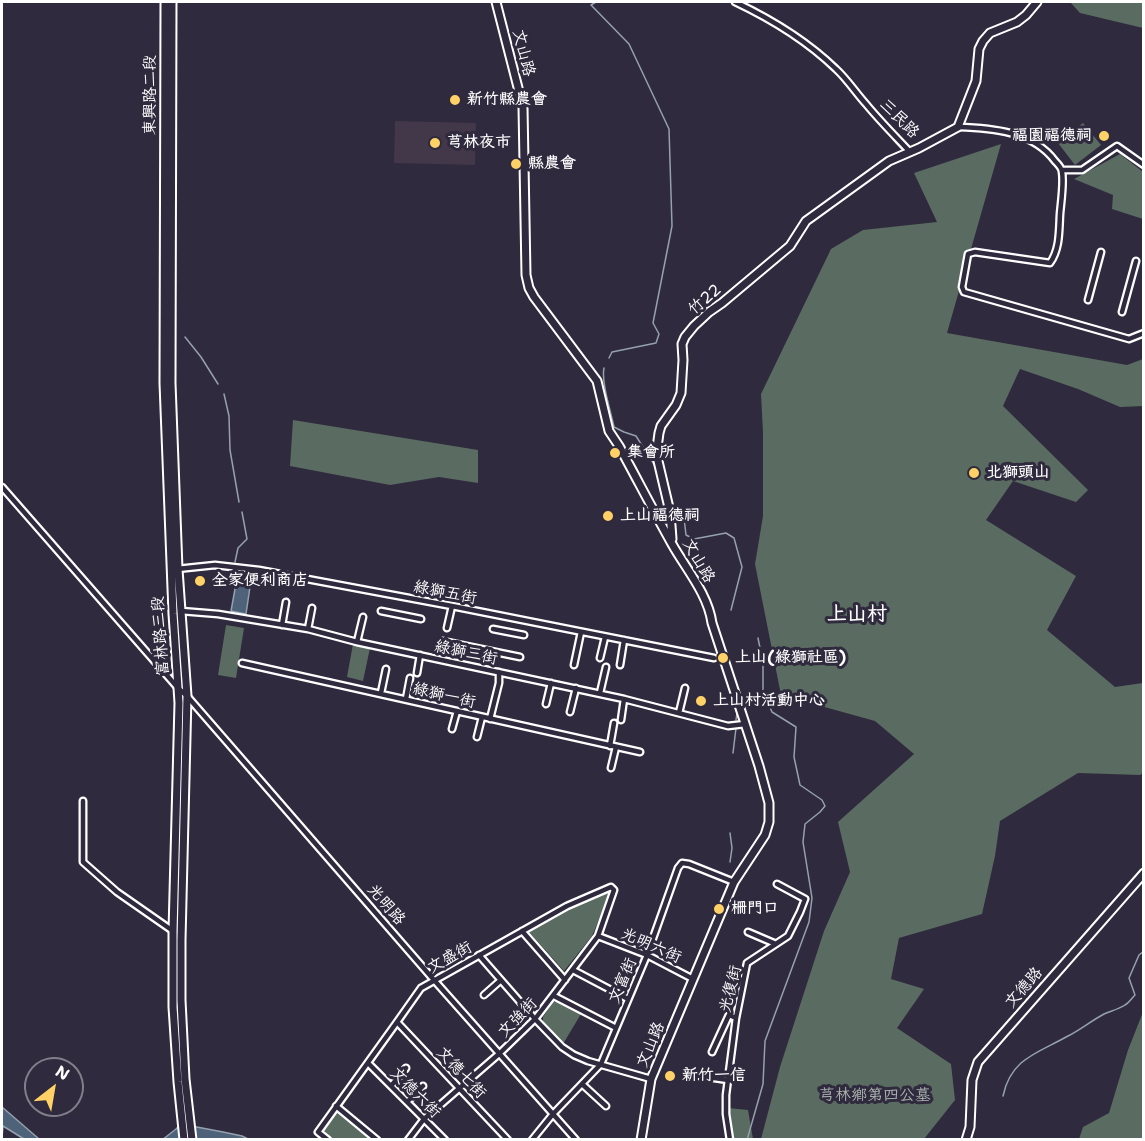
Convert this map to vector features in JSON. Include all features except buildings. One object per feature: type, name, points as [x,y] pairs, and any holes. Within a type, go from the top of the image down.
[{"type":"main road","name":"東興路二段","points":[[165,2],[164,146],[169,189]]},
{"type":"main road","name":"東興路二段","points":[[169,189],[172,2]]},
{"type":"main road","name":"文山路","points":[[496,2],[523,107],[526,274],[529,288],[597,381],[609,430],[711,614],[769,803],[769,822],[765,835],[734,882],[651,1079],[641,1140]]},
{"type":"main road","points":[[958,127],[974,88],[979,49],[983,41],[990,33],[1017,22],[1036,2]]},
{"type":"main road","name":"三民路","points":[[910,152],[958,127]]},
{"type":"main road","name":"竹22","points":[[672,544],[670,512],[657,448],[661,426],[676,405],[681,393],[682,344],[685,337],[709,312],[790,246],[806,222],[813,216],[889,161],[910,152]]},
{"type":"main road","name":"富林路三段","points":[[169,189],[164,383],[175,570],[179,703],[173,1007],[182,1081]]},
{"type":"main road","name":"富林路三段","points":[[175,570],[181,611],[187,696],[181,940],[182,1081]]},
{"type":"main road","name":"文德路","points":[[966,1140],[970,1127],[972,1080],[978,1062],[1143,873]]},
{"type":"main road","points":[[182,1081],[184,1140]]},
{"type":"main road","points":[[182,1081],[192,1140]]},
{"type":"street","name":"三民路","points":[[735,2],[777,24],[827,61],[910,152]]},
{"type":"street","points":[[958,127],[1004,131],[1034,141],[1052,156],[1062,170],[1059,239],[1055,256],[1050,263],[975,252],[968,254],[962,287],[964,292],[1129,339],[1143,333]]},
{"type":"street","points":[[1062,170],[1082,170],[1117,146],[1143,165]]},
{"type":"street","points":[[1088,300],[1101,252]]},
{"type":"street","points":[[1122,312],[1136,261]]},
{"type":"street","name":"光明路","points":[[2,487],[576,1140]]},
{"type":"street","name":"綠獅五街","points":[[175,570],[215,565],[259,570],[714,658]]},
{"type":"street","points":[[282,625],[286,602]]},
{"type":"street","points":[[447,628],[452,606]]},
{"type":"street","points":[[308,629],[312,608]]},
{"type":"street","name":"綠獅三街","points":[[181,611],[218,614],[308,629],[357,642],[600,693],[728,726],[745,724]]},
{"type":"street","points":[[381,611],[421,619]]},
{"type":"street","points":[[357,642],[363,617]]},
{"type":"street","points":[[493,629],[524,634]]},
{"type":"street","points":[[574,665],[581,632]]},
{"type":"street","points":[[600,658],[605,637]]},
{"type":"street","points":[[620,665],[624,640]]},
{"type":"street","points":[[442,641],[520,657]]},
{"type":"street","points":[[417,673],[420,655]]},
{"type":"street","name":"綠獅一街","points":[[242,663],[640,752]]},
{"type":"street","points":[[600,693],[606,667]]},
{"type":"street","points":[[381,693],[386,669]]},
{"type":"street","points":[[490,719],[499,683],[499,672]]},
{"type":"street","points":[[406,699],[410,678]]},
{"type":"street","points":[[546,704],[550,683]]},
{"type":"street","points":[[570,712],[576,688]]},
{"type":"street","points":[[679,713],[685,688]]},
{"type":"street","points":[[621,720],[624,699]]},
{"type":"street","points":[[452,729],[457,711]]},
{"type":"street","points":[[477,737],[482,717]]},
{"type":"street","points":[[611,768],[614,723]]},
{"type":"street","points":[[83,801],[83,862],[117,892],[173,931]]},
{"type":"street","name":"文富街","points":[[532,1140],[553,1114],[601,1064],[647,956],[678,868],[682,863],[689,864],[734,882]]},
{"type":"street","name":"光復街","points":[[730,1140],[726,1095],[736,1018],[747,963],[788,936],[805,899],[777,884]]},
{"type":"street","name":"文盛街","points":[[328,1140],[318,1132],[421,988],[567,906],[611,887],[614,890]]},
{"type":"street","name":"文強街","points":[[408,1140],[424,1119],[500,1053],[535,1019],[554,996],[598,936],[614,890]]},
{"type":"street","points":[[522,931],[565,980]]},
{"type":"street","points":[[748,932],[776,944]]},
{"type":"street","name":"光明六街","points":[[598,936],[647,956],[693,979]]},
{"type":"street","points":[[479,955],[562,1047],[588,1061],[651,1079]]},
{"type":"street","points":[[573,970],[628,999]]},
{"type":"street","points":[[484,995],[501,980]]},
{"type":"street","points":[[554,996],[616,1028]]},
{"type":"street","points":[[712,1052],[729,1015],[736,1018]]},
{"type":"street","name":"文德七街","points":[[397,1023],[508,1140]]},
{"type":"street","name":"文德六街","points":[[368,1063],[445,1140]]},
{"type":"street","points":[[391,1086],[406,1068]]},
{"type":"street","points":[[687,1074],[728,1080]]},
{"type":"street","points":[[582,1084],[606,1106]]},
{"type":"street","points":[[407,1102],[423,1086]]},
{"type":"street","points":[[336,1106],[377,1140]]},
{"type":"shaded area","name":"芎林夜市","points":[[395,121],[476,123],[475,165],[394,163]]},
{"type":"green space","points":[[1070,2],[1143,2],[1143,28],[1080,13]]},
{"type":"green space","points":[[1083,123],[1101,145],[1075,165],[1058,143]]},
{"type":"green space","name":"芎林鄉第四公墓","points":[[1001,144],[947,333],[1127,365],[1143,359],[1144,406],[1120,407],[1078,389],[1020,369],[1003,406],[1088,490],[1076,502],[1013,481],[986,520],[1076,576],[1047,630],[1115,687],[1143,683],[1143,773],[1140,775],[1078,773],[1000,821],[982,914],[899,938],[891,979],[924,989],[897,1028],[951,1064],[955,1100],[924,1139],[761,1139],[780,1067],[824,931],[850,872],[838,822],[914,754],[875,721],[781,695],[755,564],[763,516],[761,394],[831,249],[863,230],[937,222],[914,173]]},
{"type":"green space","points":[[1120,154],[1143,172],[1143,219],[1112,209],[1113,195],[1074,179]]},
{"type":"green space","points":[[293,420],[478,450],[478,483],[439,477],[390,485],[290,466]]},
{"type":"green space","points":[[226,625],[244,628],[236,678],[218,675]]},
{"type":"green space","points":[[353,644],[370,648],[363,681],[347,677]]},
{"type":"green space","points":[[607,892],[609,896],[592,936],[564,971],[529,932],[566,910]]},
{"type":"green space","points":[[553,1002],[558,1002],[581,1014],[563,1044],[543,1022],[543,1017]]},
{"type":"green space","points":[[1143,1012],[1143,1139],[1079,1139],[1083,1127],[1109,1113],[1128,1050]]},
{"type":"green space","points":[[728,1108],[748,1110],[753,1139],[731,1139]]},
{"type":"green space","points":[[339,1112],[373,1139],[333,1139],[324,1133],[324,1127],[333,1114]]},
{"type":"water","points":[[237,578],[251,580],[246,614],[231,611]]},
{"type":"water","points":[[2,1107],[39,1139],[24,1139],[3,1126],[2,1138]]},
{"type":"water","points":[[181,1124],[242,1136],[248,1139],[162,1140]]},
{"type":"waterway","points":[[596,2],[591,5],[629,44],[669,129],[672,226],[653,323],[659,334],[656,343],[612,352],[609,358]]},
{"type":"waterway","points":[[185,337],[218,384]]},
{"type":"waterway","points":[[604,368],[605,389],[614,427],[636,436],[657,469]]},
{"type":"waterway","points":[[224,394],[229,416],[230,450],[239,502]]},
{"type":"waterway","points":[[675,509],[683,509],[686,535],[694,539],[726,533],[734,538],[742,567],[731,610]]},
{"type":"waterway","points":[[235,562],[238,548],[247,539],[242,512]]},
{"type":"waterway","points":[[712,634],[737,713],[736,720]]},
{"type":"waterway","points":[[747,1140],[763,1084],[765,1041],[809,922],[812,898],[803,842],[805,824],[825,806],[822,800],[800,785],[794,757],[796,727],[772,712],[763,692],[763,663],[758,638]]},
{"type":"waterway","points":[[733,753],[736,728]]},
{"type":"waterway","points":[[730,833],[732,848],[730,862]]},
{"type":"waterway","points":[[1003,1096],[1012,1073],[1027,1058],[1129,1002],[1135,995],[1129,978],[1139,955],[1144,951]]},
{"type":"place","name":"新竹縣農會","points":[[455,100]]},
{"type":"place","name":"福園福德祠","points":[[1104,136]]},
{"type":"place","name":"芎林夜市","points":[[435,143]]},
{"type":"place","name":"縣農會","points":[[516,164]]},
{"type":"place","name":"集會所","points":[[615,453]]},
{"type":"place","name":"北獅頭山","points":[[974,473]]},
{"type":"place","name":"上山福德祠","points":[[608,516]]},
{"type":"place","name":"全家便利商店","points":[[200,581]]},
{"type":"place","name":"上山(綠獅社區)","points":[[723,658]]},
{"type":"place","name":"上山村活動中心","points":[[701,701]]},
{"type":"place","name":"柵門口","points":[[719,909]]},
{"type":"place","name":"新竹一信","points":[[670,1076]]},
{"type":"district","name":"上山村","points":[[857,615]]}]
